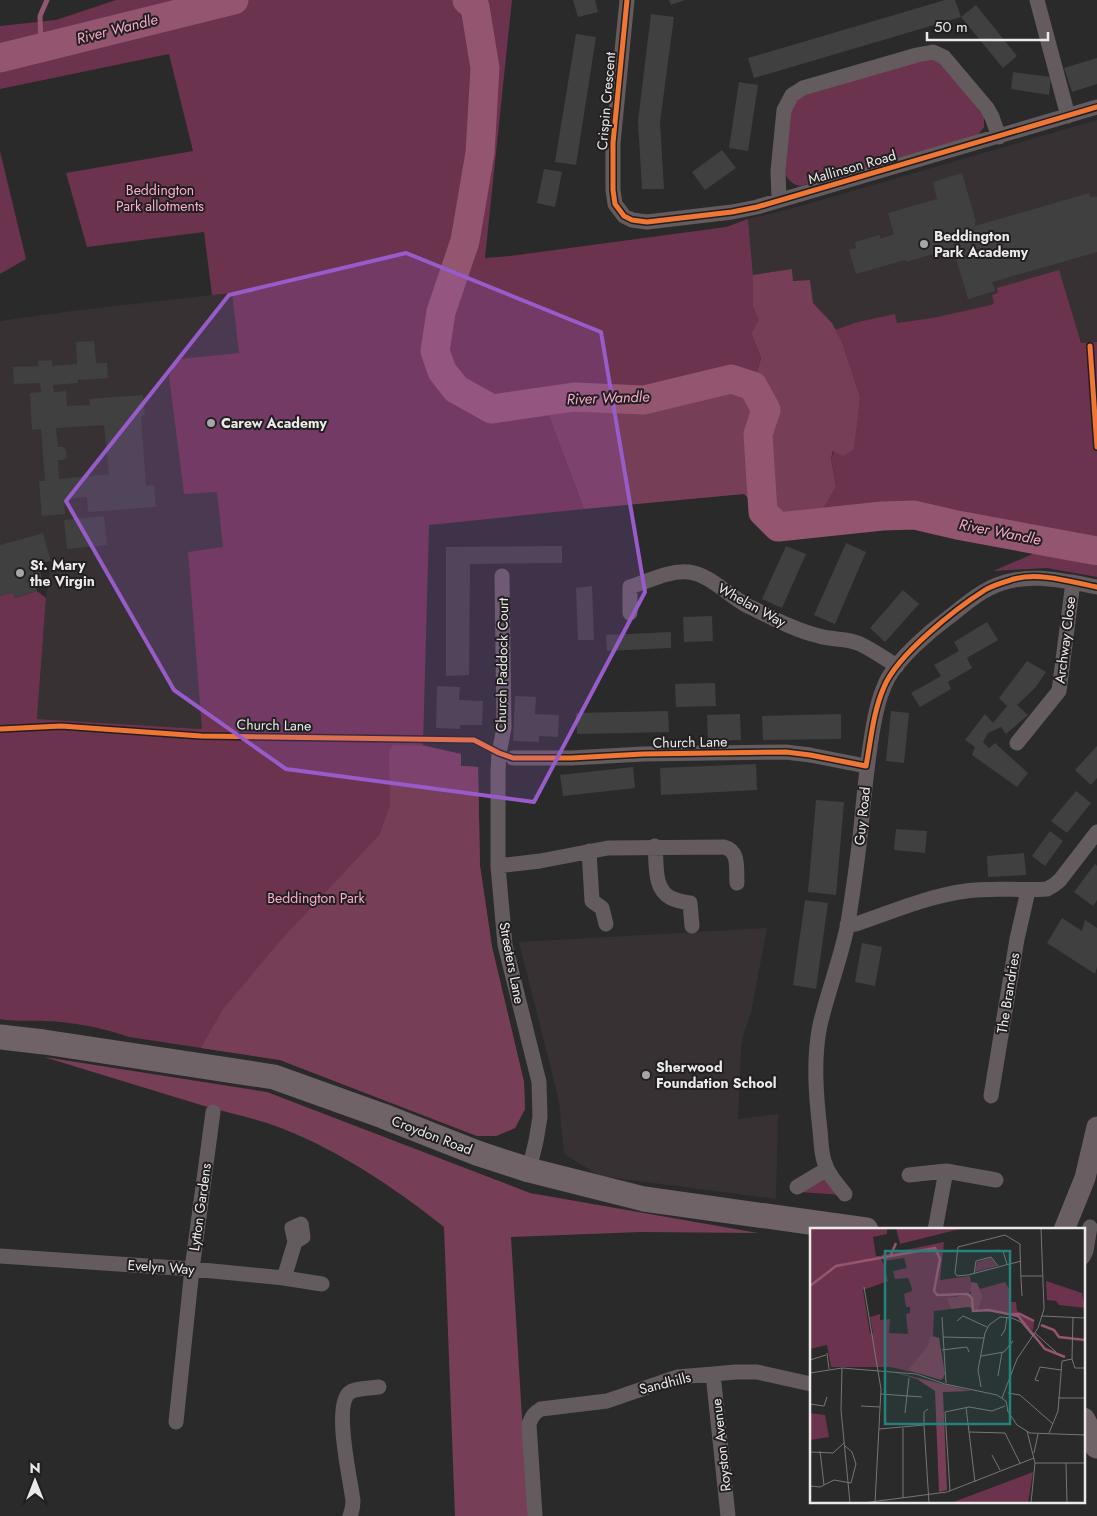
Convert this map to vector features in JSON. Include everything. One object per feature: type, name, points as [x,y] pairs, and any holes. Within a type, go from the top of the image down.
[{"type":"highway","name":"Croydon Road","points":[[0,1037],[274,1077],[383,1116],[477,1153],[529,1170],[644,1199],[852,1228]]},
{"type":"highway","points":[[1084,1422],[1097,1446]]},
{"type":"main road","points":[[1065,1228],[1085,1178],[1097,1127]]},
{"type":"street","name":"Crispin Crescent","points":[[615,204],[613,190],[613,143],[627,0]]},
{"type":"street","points":[[1037,0],[1068,116]]},
{"type":"street","points":[[779,200],[778,171],[784,110],[792,95],[803,88],[917,54],[933,52],[944,57],[987,108],[998,137]]},
{"type":"street","name":"Mallinson Road","points":[[615,204],[624,216],[632,220],[647,222],[732,212],[757,207],[1097,108]]},
{"type":"street","name":"Whelan Way","points":[[630,613],[630,587],[670,573],[690,572],[701,575],[743,603],[793,628],[833,640],[851,641],[860,644],[897,666]]},
{"type":"street","name":"Church Paddock Court","points":[[499,753],[504,728],[502,576]]},
{"type":"street","name":"Guy Road","points":[[845,1194],[831,1177],[822,1151],[816,1086],[817,1045],[820,1026],[847,925],[855,877],[866,766],[879,700],[889,676],[897,666],[938,625],[992,586],[1015,579],[1047,578],[1097,587]]},
{"type":"street","name":"Archway Close","points":[[1017,743],[1059,691],[1073,582]]},
{"type":"street","name":"Church Lane","points":[[514,758],[786,752],[866,766]]},
{"type":"street","name":"Streeters Lane","points":[[499,753],[498,866],[505,945],[539,1082],[540,1117],[529,1170]]},
{"type":"street","points":[[847,925],[856,924],[936,897],[969,890],[1047,890],[1054,886],[1097,832]]},
{"type":"street","points":[[498,866],[540,861],[608,848],[656,846],[724,847],[730,848],[734,852],[737,883]]},
{"type":"street","points":[[656,846],[660,888],[672,899],[690,903],[692,926]]},
{"type":"street","points":[[590,851],[592,901],[602,908],[606,924]]},
{"type":"street","name":"The Brandries","points":[[991,1096],[1017,939],[1028,891]]},
{"type":"street","name":"Lytton Gardens","points":[[176,1422],[192,1269],[213,1112]]},
{"type":"street","points":[[798,1187],[827,1168]]},
{"type":"street","points":[[935,1228],[946,1172]]},
{"type":"street","points":[[909,1175],[946,1172],[996,1180]]},
{"type":"street","points":[[1089,1253],[1090,1227]]},
{"type":"street","points":[[284,1278],[295,1242]]},
{"type":"street","name":"Evelyn Way","points":[[0,1256],[192,1269],[284,1278],[322,1284]]},
{"type":"street","name":"Sandhills","points":[[535,1516],[529,1424],[532,1416],[542,1409],[607,1401],[677,1377],[757,1372],[810,1384]]},
{"type":"street","name":"Royston Avenue","points":[[713,1374],[728,1516]]},
{"type":"street","points":[[350,1516],[353,1501],[342,1427],[343,1411],[347,1396],[352,1391],[379,1387]]},
{"type":"highlighted area","points":[[406,253],[601,332],[645,592],[534,802],[286,769],[174,690],[66,501],[229,295]]},
{"type":"shaded area","name":"Beddington Park Academy","points":[[1097,120],[1097,342],[851,370],[842,342],[832,323],[813,303],[810,280],[793,281],[792,269],[753,275],[748,219],[790,209]]},
{"type":"shaded area","name":"Carew Academy","points":[[413,267],[202,729],[37,719],[46,598],[51,561],[43,533],[0,545],[0,321],[212,295]]},
{"type":"shaded area","points":[[792,269],[793,281],[810,280],[813,303],[832,323],[842,342],[860,396],[854,449],[843,456],[833,451],[831,458],[836,487],[815,523],[778,527],[744,494],[584,509],[548,414],[572,404],[644,408],[700,395],[756,376],[761,358],[751,333],[759,320],[753,307],[753,275]]},
{"type":"shaded area","points":[[393,745],[423,746],[461,754],[461,766],[478,767],[480,866],[492,947],[524,1082],[525,1109],[515,1128],[496,1136],[477,1136],[280,1060],[201,1048],[223,1009],[280,941],[380,834],[390,805],[389,751]]},
{"type":"shaded area","name":"Sherwood Foundation School","points":[[767,928],[751,1013],[744,1032],[741,1048],[738,1119],[778,1114],[776,1199],[600,1176],[564,1154],[559,1101],[519,942]]},
{"type":"shaded area","points":[[44,1057],[267,1092],[530,1193],[758,1233],[641,1232],[511,1237],[528,1516],[455,1516],[444,1227],[366,1171],[303,1137],[261,1121],[201,1105]]},
{"type":"green space","points":[[116,0],[512,0],[485,258],[726,227],[748,219],[753,275],[753,307],[760,320],[751,333],[761,358],[756,376],[700,395],[644,408],[572,404],[548,414],[584,509],[429,525],[423,745],[461,754],[461,766],[478,767],[480,866],[492,947],[524,1082],[525,1109],[515,1128],[496,1136],[477,1136],[280,1060],[129,1037],[78,1024],[0,1019],[0,596],[13,592],[15,598],[37,591],[46,598],[37,719],[202,729],[188,552],[223,547],[217,492],[184,494],[169,376],[179,359],[239,353],[232,293],[212,295],[204,232],[87,247],[66,173],[193,151],[169,54],[0,89],[0,26],[56,20]]},
{"type":"green space","points":[[930,58],[945,65],[984,117],[984,127],[978,135],[801,186],[790,181],[785,174],[791,111],[799,97]]},
{"type":"green space","points":[[0,151],[26,259],[0,274]]},
{"type":"green space","points":[[1059,270],[1081,343],[1097,342],[1097,551],[957,525],[914,515],[882,516],[815,523],[836,487],[831,458],[860,396],[842,342],[835,330],[858,322],[895,314],[897,323],[933,318],[991,305],[994,303],[992,295],[998,293],[997,288]]},
{"type":"green space","points":[[1035,553],[1097,566],[1097,577],[1047,568],[993,571]]},
{"type":"green space","points":[[826,1178],[842,1195],[800,1192]]},
{"type":"building","points":[[573,0],[595,0],[598,12],[578,17]]},
{"type":"building","points":[[669,0],[685,0],[671,5]]},
{"type":"building","points":[[945,0],[955,0],[961,17],[754,78],[748,58]]},
{"type":"building","points":[[976,5],[1017,56],[1003,68],[961,17]]},
{"type":"building","points":[[651,14],[674,17],[660,122],[664,189],[642,189],[638,121]]},
{"type":"building","points":[[576,34],[596,37],[576,165],[555,162]]},
{"type":"building","points":[[1097,58],[1097,84],[1072,92],[1064,68]]},
{"type":"building","points":[[1013,72],[1051,77],[1049,95],[1011,89]]},
{"type":"building","points":[[739,82],[758,85],[748,151],[729,148]]},
{"type":"building","points":[[722,150],[736,168],[705,190],[692,172]]},
{"type":"building","points":[[544,169],[562,172],[555,207],[537,203]]},
{"type":"building","points":[[962,173],[976,222],[975,226],[1089,193],[1090,197],[1097,197],[1097,252],[992,282],[995,291],[968,299],[953,248],[856,274],[849,250],[856,248],[855,242],[880,235],[880,239],[894,234],[888,213],[937,199],[933,182]]},
{"type":"building","points":[[94,341],[96,363],[107,363],[108,378],[78,380],[78,383],[53,385],[54,392],[66,391],[67,406],[90,405],[89,399],[143,395],[145,415],[141,416],[146,486],[154,485],[156,507],[88,512],[87,497],[64,499],[65,514],[42,516],[39,481],[45,481],[41,429],[32,430],[30,393],[41,392],[40,383],[14,384],[13,367],[39,366],[38,361],[52,360],[52,366],[77,364],[76,342]],"holes":[[[104,425],[109,474],[59,479],[58,460],[63,460],[67,457],[66,450],[63,447],[58,447],[56,428]]]},
{"type":"building","points":[[104,516],[107,545],[67,549],[64,520]]},
{"type":"building","name":"St. Mary the Virgin","points":[[43,533],[51,561],[38,564],[43,582],[35,584],[37,591],[14,598],[13,592],[0,596],[0,545]]},
{"type":"building","points":[[846,543],[866,552],[835,624],[814,615]]},
{"type":"building","points":[[562,546],[562,563],[470,564],[469,675],[446,676],[446,547]]},
{"type":"building","points":[[786,546],[806,554],[782,608],[762,599]]},
{"type":"building","points":[[592,586],[594,640],[578,640],[576,588]]},
{"type":"building","points":[[903,590],[919,604],[885,642],[870,628]]},
{"type":"building","points":[[712,616],[713,641],[684,642],[683,617]]},
{"type":"building","points":[[987,622],[998,640],[967,658],[972,668],[948,682],[951,689],[920,707],[911,693],[941,676],[934,665],[959,651],[954,642]]},
{"type":"building","points":[[671,632],[671,648],[607,651],[606,635]]},
{"type":"building","points":[[1027,661],[1046,672],[1035,688],[1017,705],[1028,715],[1006,734],[1001,727],[988,733],[983,742],[989,748],[995,743],[1028,773],[1017,787],[972,755],[975,747],[965,740],[985,714],[993,723],[1007,706],[999,698]]},
{"type":"building","points":[[715,683],[716,706],[676,707],[675,684]]},
{"type":"building","points":[[437,686],[460,687],[459,700],[483,701],[482,725],[460,725],[460,729],[436,728]]},
{"type":"building","points":[[515,696],[536,697],[535,714],[559,715],[558,737],[539,736],[539,742],[513,741]]},
{"type":"building","points":[[668,711],[669,732],[577,734],[576,713]]},
{"type":"building","points":[[891,711],[909,713],[904,763],[886,761]]},
{"type":"building","points":[[740,714],[741,740],[708,741],[707,715]]},
{"type":"building","points":[[841,714],[841,739],[763,740],[762,716]]},
{"type":"building","points":[[1097,746],[1097,778],[1091,785],[1075,770]]},
{"type":"building","points":[[756,764],[757,790],[661,795],[660,768]]},
{"type":"building","points":[[633,767],[635,788],[563,796],[560,775]]},
{"type":"building","points":[[1076,791],[1091,803],[1067,833],[1051,821]]},
{"type":"building","points":[[816,800],[844,802],[836,895],[808,892]]},
{"type":"building","points":[[896,829],[927,831],[925,853],[894,850]]},
{"type":"building","points":[[1050,831],[1063,841],[1045,866],[1032,856]]},
{"type":"building","points":[[1024,853],[1026,875],[988,877],[987,856]]},
{"type":"building","points":[[1095,864],[1097,866],[1097,900],[1093,906],[1074,892]]},
{"type":"building","points":[[805,900],[828,903],[816,989],[793,985]]},
{"type":"building","points":[[1062,918],[1082,931],[1085,920],[1097,928],[1097,967],[1095,974],[1047,943]]},
{"type":"building","points":[[862,943],[882,947],[875,986],[855,982]]},
{"type":"waterway","points":[[41,48],[40,16],[47,0]]},
{"type":"waterway","name":"River Wandle","points":[[0,58],[234,0]]},
{"type":"waterway","name":"River Wandle","points":[[467,0],[475,7],[485,68],[480,153],[465,241],[441,312],[435,351],[442,371],[456,389],[492,409],[574,397],[644,400],[731,379],[753,386],[766,410],[758,434],[763,512],[778,527],[882,516],[914,515],[957,525],[1097,551]]},
{"type":"cycle path","points":[[627,0],[613,143],[613,190],[615,204],[624,216],[632,220],[647,222],[732,212],[757,207],[1097,107]]},
{"type":"cycle path","points":[[1090,346],[1097,447]]},
{"type":"cycle path","points":[[0,729],[61,726],[201,736],[474,740],[513,758],[786,752],[866,766],[877,706],[891,674],[914,647],[958,609],[985,590],[1024,577],[1056,578],[1097,587]]},
{"type":"place","name":"Beddington Park Academy","points":[[924,244]]},
{"type":"place","name":"Carew Academy","points":[[211,423]]},
{"type":"place","name":"St. Mary the Virgin","points":[[20,573]]},
{"type":"place","name":"Sherwood Foundation School","points":[[646,1075]]},
{"type":"park label","name":"Beddington Park allotments","points":[[160,198]]},
{"type":"park label","name":"Beddington Park","points":[[316,898]]}]
